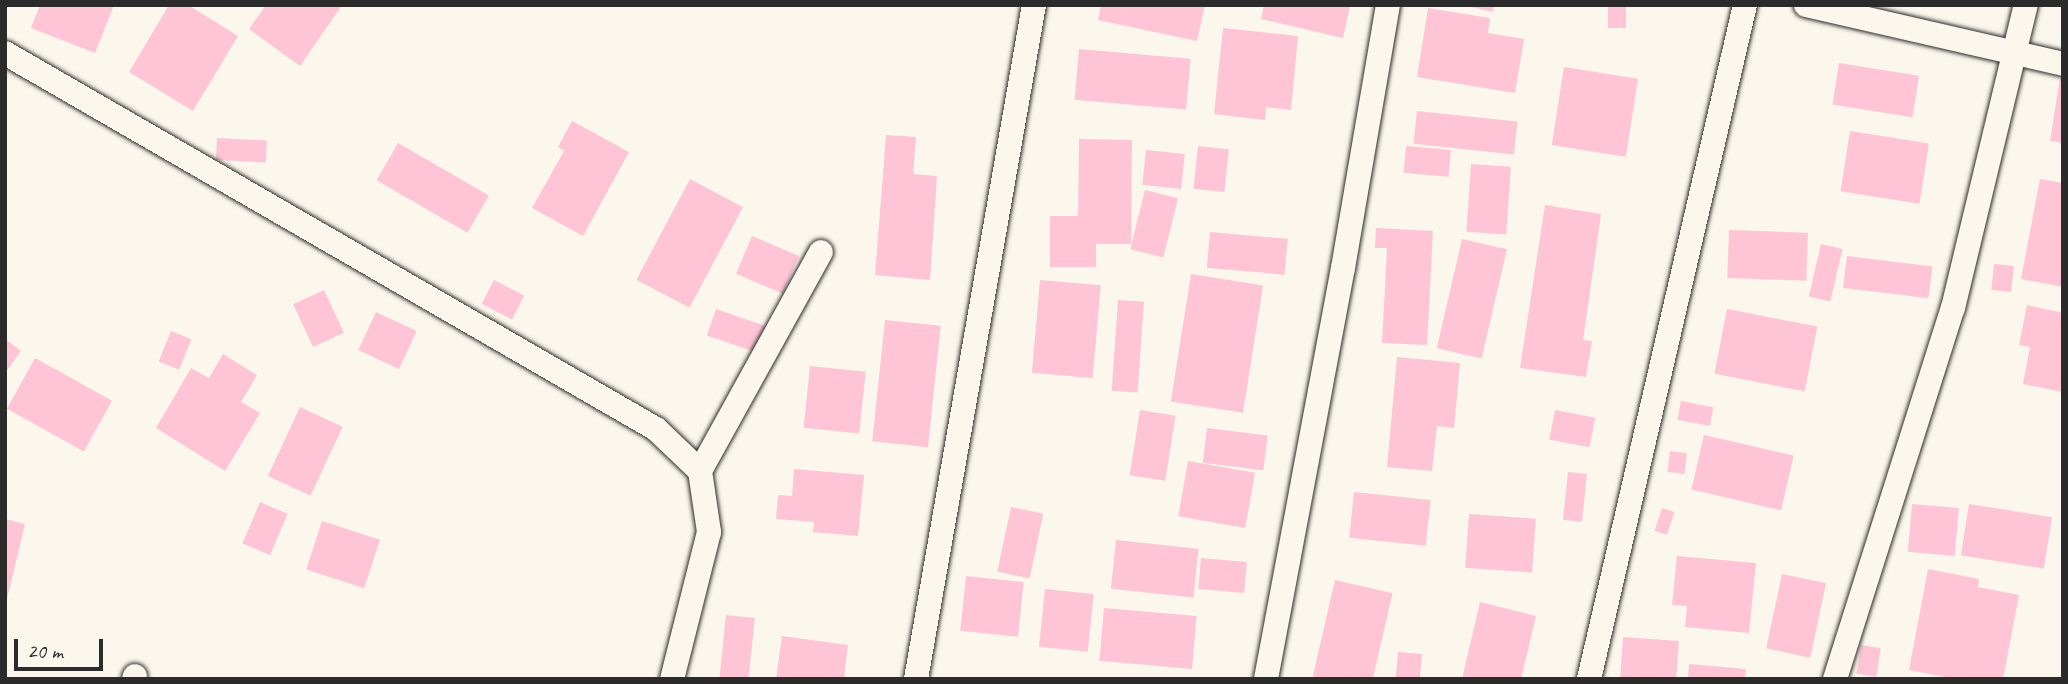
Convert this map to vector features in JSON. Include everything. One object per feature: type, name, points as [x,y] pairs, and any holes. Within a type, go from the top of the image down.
[{"type":"street","points":[[916,679],[1034,5]]},
{"type":"street","points":[[1266,679],[1343,268],[1388,5]]},
{"type":"street","points":[[1589,679],[1745,5]]},
{"type":"street","points":[[1805,5],[2063,64]]},
{"type":"street","points":[[1835,679],[1953,308],[2026,5]]},
{"type":"street","points":[[5,53],[656,429],[700,471]]},
{"type":"street","points":[[672,679],[709,531],[700,471],[821,252]]},
{"type":"building","points":[[40,5],[114,5],[95,53],[31,28]]},
{"type":"building","points":[[169,5],[188,5],[238,36],[193,111],[129,72]]},
{"type":"building","points":[[266,5],[342,5],[300,66],[249,29]]},
{"type":"building","points":[[1101,5],[1205,5],[1197,41],[1098,20]]},
{"type":"building","points":[[1264,5],[1350,5],[1343,38],[1261,19]]},
{"type":"building","points":[[1463,5],[1494,5],[1493,12]]},
{"type":"building","points":[[1608,5],[1626,5],[1626,28],[1608,28]]},
{"type":"building","points":[[1428,8],[1490,18],[1488,33],[1524,39],[1515,93],[1417,77]]},
{"type":"building","points":[[1223,28],[1298,36],[1291,110],[1266,107],[1265,120],[1214,114]]},
{"type":"building","points":[[1079,49],[1191,59],[1186,110],[1075,100]]},
{"type":"building","points":[[1839,63],[1919,76],[1912,117],[1832,104]]},
{"type":"building","points":[[1564,67],[1638,79],[1626,157],[1552,145]]},
{"type":"building","points":[[2060,78],[2063,78],[2063,143],[2050,141]]},
{"type":"building","points":[[1417,111],[1517,122],[1514,154],[1414,144]]},
{"type":"building","points":[[572,121],[629,152],[583,236],[532,208],[564,151],[558,147]]},
{"type":"building","points":[[1850,131],[1929,144],[1919,204],[1840,191]]},
{"type":"building","points":[[886,135],[916,137],[913,174],[937,176],[930,280],[875,275]]},
{"type":"building","points":[[217,138],[267,141],[266,163],[216,160]]},
{"type":"building","points":[[1079,139],[1132,140],[1131,244],[1096,244],[1096,267],[1050,267],[1050,216],[1078,216]]},
{"type":"building","points":[[398,143],[489,196],[467,233],[376,180]]},
{"type":"building","points":[[1198,146],[1229,149],[1224,192],[1194,189]]},
{"type":"building","points":[[1406,146],[1451,150],[1448,177],[1404,173]]},
{"type":"building","points":[[1146,150],[1185,154],[1181,189],[1142,185]]},
{"type":"building","points":[[1471,164],[1511,167],[1506,235],[1466,232]]},
{"type":"building","points":[[690,179],[743,207],[689,308],[636,280]]},
{"type":"building","points":[[2040,179],[2063,183],[2063,287],[2021,279]]},
{"type":"building","points":[[1145,190],[1178,198],[1163,257],[1130,249]]},
{"type":"building","points":[[1545,205],[1601,214],[1583,340],[1592,341],[1586,377],[1520,368]]},
{"type":"building","points":[[1376,228],[1433,231],[1427,345],[1382,343],[1387,248],[1375,248]]},
{"type":"building","points":[[1729,230],[1808,233],[1806,281],[1727,278]]},
{"type":"building","points":[[1210,232],[1288,239],[1285,275],[1207,268]]},
{"type":"building","points":[[752,236],[799,256],[783,294],[736,274]]},
{"type":"building","points":[[1462,239],[1507,249],[1482,358],[1437,348]]},
{"type":"building","points":[[1821,244],[1842,249],[1830,302],[1809,297]]},
{"type":"building","points":[[1847,256],[1932,266],[1928,298],[1843,288]]},
{"type":"building","points":[[1994,264],[2014,266],[2011,292],[1991,290]]},
{"type":"building","points":[[1191,274],[1263,285],[1243,413],[1171,401]]},
{"type":"building","points":[[494,280],[524,295],[512,319],[482,304]]},
{"type":"building","points":[[1040,280],[1101,285],[1093,378],[1032,373]]},
{"type":"building","points":[[324,290],[344,333],[313,347],[293,304]]},
{"type":"building","points":[[1118,300],[1144,302],[1138,393],[1112,391]]},
{"type":"building","points":[[2027,305],[2063,313],[2063,392],[2023,384],[2030,347],[2019,345]]},
{"type":"building","points":[[716,309],[771,328],[762,354],[707,335]]},
{"type":"building","points":[[1727,309],[1817,327],[1805,391],[1714,374]]},
{"type":"building","points":[[376,312],[417,331],[399,369],[358,350]]},
{"type":"building","points":[[885,320],[941,326],[928,447],[872,441]]},
{"type":"building","points":[[171,331],[191,339],[179,370],[159,362]]},
{"type":"building","points":[[5,339],[21,351],[5,373]]},
{"type":"building","points":[[223,354],[257,375],[241,402],[260,413],[225,471],[156,428],[191,368],[209,378]]},
{"type":"building","points":[[1397,357],[1460,363],[1454,428],[1437,426],[1432,471],[1387,467]]},
{"type":"building","points":[[35,358],[112,401],[84,451],[7,409]]},
{"type":"building","points":[[810,366],[866,372],[859,434],[804,428]]},
{"type":"building","points":[[1681,401],[1713,407],[1710,426],[1677,420]]},
{"type":"building","points":[[300,407],[343,427],[310,496],[268,476]]},
{"type":"building","points":[[1140,410],[1176,416],[1165,481],[1130,475]]},
{"type":"building","points":[[1555,410],[1595,418],[1590,447],[1549,439]]},
{"type":"building","points":[[1207,428],[1268,435],[1263,470],[1203,463]]},
{"type":"building","points":[[1704,435],[1794,456],[1781,510],[1691,490]]},
{"type":"building","points":[[1670,451],[1687,453],[1684,474],[1667,472]]},
{"type":"building","points":[[1188,461],[1255,473],[1245,528],[1178,516]]},
{"type":"building","points":[[794,469],[864,475],[858,536],[813,532],[814,522],[776,519],[778,495],[792,496]]},
{"type":"building","points":[[1568,472],[1587,474],[1582,522],[1563,520]]},
{"type":"building","points":[[1354,492],[1431,500],[1426,546],[1349,538]]},
{"type":"building","points":[[260,502],[288,514],[270,555],[242,543]]},
{"type":"building","points":[[1912,504],[1959,508],[1955,556],[1908,552]]},
{"type":"building","points":[[1969,504],[2052,517],[2044,569],[1961,555]]},
{"type":"building","points":[[1011,507],[1043,514],[1030,578],[997,572]]},
{"type":"building","points":[[1662,508],[1674,512],[1667,535],[1655,531]]},
{"type":"building","points":[[1469,514],[1536,519],[1532,573],[1465,568]]},
{"type":"building","points":[[5,519],[25,524],[6,603],[5,603]]},
{"type":"building","points":[[322,521],[380,540],[364,588],[306,570]]},
{"type":"building","points":[[1116,540],[1199,549],[1193,597],[1111,589]]},
{"type":"building","points":[[1677,556],[1756,563],[1749,633],[1685,627],[1687,606],[1672,605]]},
{"type":"building","points":[[1201,558],[1247,562],[1244,593],[1198,589]]},
{"type":"building","points":[[1928,569],[1979,579],[1978,587],[2019,595],[2003,679],[1955,679],[1909,670]]},
{"type":"building","points":[[1782,574],[1826,583],[1810,658],[1766,648]]},
{"type":"building","points":[[966,576],[1024,582],[1018,637],[960,631]]},
{"type":"building","points":[[1335,580],[1392,593],[1373,679],[1313,676]]},
{"type":"building","points":[[1045,589],[1094,594],[1088,652],[1039,647]]},
{"type":"building","points":[[1480,602],[1536,616],[1521,679],[1462,679]]},
{"type":"building","points":[[1104,608],[1197,616],[1192,669],[1099,661]]},
{"type":"building","points":[[726,615],[755,618],[748,679],[719,679]]},
{"type":"building","points":[[782,636],[848,645],[844,679],[776,679]]},
{"type":"building","points":[[1623,637],[1679,641],[1676,679],[1620,679]]},
{"type":"building","points":[[1861,645],[1881,648],[1876,677],[1856,674]]},
{"type":"building","points":[[1398,652],[1422,654],[1420,679],[1396,679]]},
{"type":"building","points":[[1689,664],[1746,669],[1745,679],[1688,679]]}]
